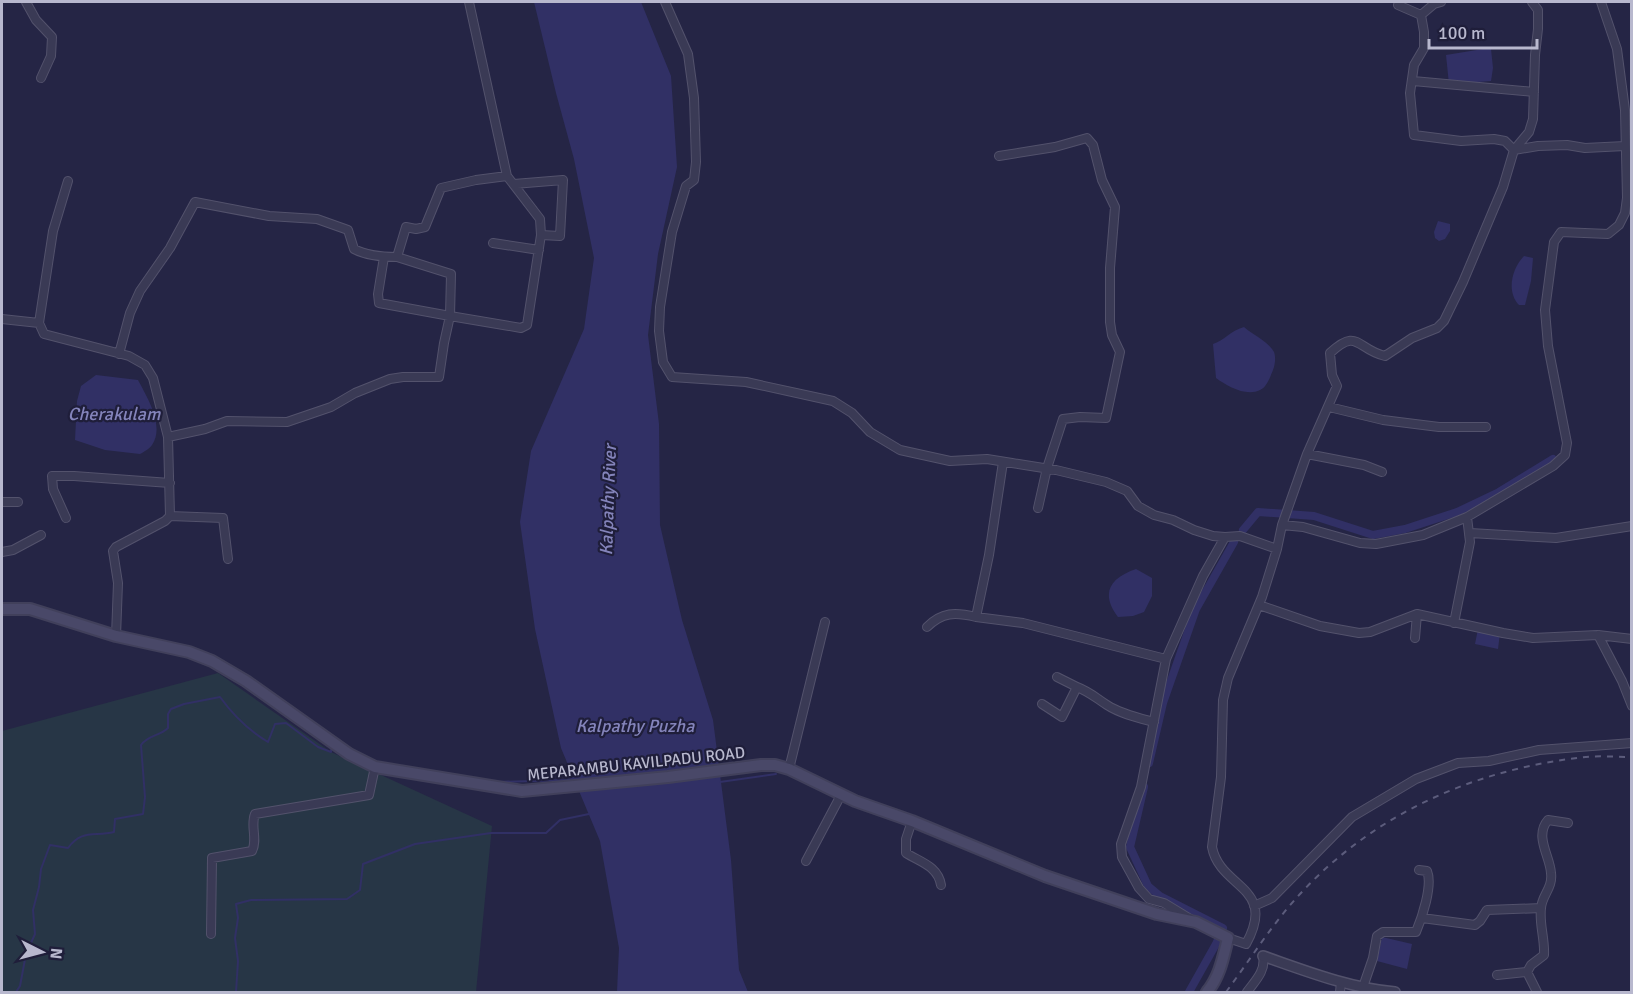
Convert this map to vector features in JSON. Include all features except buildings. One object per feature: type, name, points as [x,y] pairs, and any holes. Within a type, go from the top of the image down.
[{"type":"main road","name":"MEPARAMBU KAVILPADU ROAD","points":[[2,609],[30,609],[116,636],[189,652],[212,661],[255,687],[349,754],[375,767],[522,791],[775,765],[789,769],[855,801],[912,820],[1066,884],[1157,914],[1196,922],[1228,938]]},
{"type":"main road","points":[[1207,993],[1216,982],[1222,967],[1228,938]]},
{"type":"street","points":[[26,2],[36,20],[52,37],[51,56],[41,78]]},
{"type":"street","points":[[384,257],[378,294],[379,303],[521,328],[527,325],[542,235],[540,219],[507,176],[469,2]]},
{"type":"street","points":[[665,2],[688,54],[694,98],[696,162],[694,180],[686,186],[672,232],[660,307],[663,362],[672,377],[746,382],[833,401],[852,413],[870,432],[900,450],[950,461],[987,459],[1047,468],[1106,482],[1127,491],[1138,506],[1194,530],[1212,536],[1240,536],[1277,549]]},
{"type":"street","points":[[1421,15],[1434,4],[1441,2]]},
{"type":"street","points":[[1532,2],[1538,10],[1533,119],[1529,132],[1514,150],[1505,183],[1444,321],[1437,328],[1412,338],[1386,356],[1375,354],[1352,339],[1347,339],[1330,353],[1332,375],[1337,386],[1307,454],[1282,525],[1277,549],[1258,605],[1235,659],[1223,700],[1221,777],[1212,847],[1214,858],[1249,892],[1254,906],[1272,898],[1352,817],[1416,779],[1458,763],[1489,761],[1539,750],[1632,743]]},
{"type":"street","points":[[1282,525],[1303,527],[1360,543],[1377,544],[1423,536],[1467,517],[1553,466],[1565,454],[1567,443],[1548,346],[1545,310],[1554,242],[1561,232],[1608,234],[1619,225],[1625,213],[1627,198],[1625,110],[1617,48],[1601,2]]},
{"type":"street","points":[[1398,5],[1421,15]]},
{"type":"street","points":[[1421,15],[1424,48],[1414,65],[1410,93],[1414,135],[1471,141],[1494,139],[1506,141],[1514,150]]},
{"type":"street","points":[[1413,81],[1534,92]]},
{"type":"street","points":[[999,156],[1055,147],[1087,138],[1093,145],[1102,180],[1115,207],[1110,268],[1110,322],[1112,335],[1120,352],[1106,418],[1063,419],[1047,468],[1038,508]]},
{"type":"street","points":[[1514,150],[1538,146],[1567,145],[1585,148],[1625,146]]},
{"type":"street","points":[[397,257],[405,227],[416,229],[425,227],[441,188],[507,176]]},
{"type":"street","points":[[514,183],[563,180],[560,236],[542,235]]},
{"type":"street","points":[[68,181],[53,231],[39,323],[44,334],[129,356],[145,365],[153,378],[168,437],[170,516],[165,521],[116,547],[113,551],[118,583],[116,636]]},
{"type":"street","points":[[119,354],[130,313],[140,291],[170,248],[195,202],[269,216],[317,219],[332,223],[348,230],[354,249],[384,257],[397,257],[451,274],[450,316],[439,377],[390,379],[355,393],[331,407],[287,422],[227,421],[205,429],[168,437]]},
{"type":"street","points":[[493,243],[539,250]]},
{"type":"street","points":[[2,319],[39,323]]},
{"type":"street","points":[[1329,407],[1383,420],[1439,428],[1486,427]]},
{"type":"street","points":[[1307,454],[1364,465],[1382,472]]},
{"type":"street","points":[[976,617],[989,555],[1003,462]]},
{"type":"street","points":[[66,518],[53,489],[51,476],[170,483]]},
{"type":"street","points":[[2,502],[18,502]]},
{"type":"street","points":[[170,516],[223,518],[228,559]]},
{"type":"street","points":[[1454,623],[1470,533],[1467,517]]},
{"type":"street","points":[[1470,533],[1556,538],[1632,526]]},
{"type":"street","points":[[2,552],[13,550],[41,536]]},
{"type":"street","points":[[1196,922],[1179,911],[1149,898],[1139,888],[1122,857],[1121,844],[1141,787],[1166,659],[1203,576],[1225,537]]},
{"type":"street","points":[[1258,605],[1320,626],[1359,633],[1370,632],[1417,614],[1533,638],[1598,635],[1632,639]]},
{"type":"street","points":[[927,627],[945,614],[963,614],[1023,623],[1166,659]]},
{"type":"street","points":[[1415,638],[1417,614]]},
{"type":"street","points":[[789,769],[825,622]]},
{"type":"street","points":[[1598,635],[1629,689],[1632,706]]},
{"type":"street","points":[[1057,677],[1091,693],[1107,705],[1154,722]]},
{"type":"street","points":[[1042,704],[1062,717],[1077,687]]},
{"type":"street","points":[[211,934],[212,858],[252,851],[255,844],[252,820],[255,814],[369,795],[375,767]]},
{"type":"street","points":[[806,861],[842,795]]},
{"type":"street","points":[[912,820],[906,839],[906,853],[932,867],[941,885]]},
{"type":"street","points":[[1527,972],[1531,965],[1544,955],[1541,908],[1552,876],[1544,850],[1544,825],[1548,820],[1568,823]]},
{"type":"street","points":[[1363,987],[1373,958],[1377,936],[1383,932],[1416,932],[1422,918],[1429,875],[1427,871],[1419,870]]},
{"type":"street","name":"MEPARAMBU KAVILPADU ROAD","points":[[1228,938],[1246,944],[1252,926],[1254,906]]},
{"type":"street","points":[[1422,918],[1475,925],[1487,910],[1541,908]]},
{"type":"street","points":[[1247,993],[1262,972],[1263,956],[1341,982],[1395,993]]},
{"type":"street","points":[[1497,975],[1527,972]]},
{"type":"street","points":[[1527,972],[1537,993]]},
{"type":"street","points":[[1340,993],[1341,982]]},
{"type":"shaded area","points":[[218,673],[331,752],[492,826],[476,992],[2,992],[2,731]]},
{"type":"water","name":"Kalpathy Puzha","points":[[534,2],[641,2],[671,76],[677,167],[658,254],[648,335],[659,424],[660,525],[682,620],[713,720],[731,860],[739,970],[748,992],[617,992],[619,948],[600,841],[561,748],[535,629],[520,522],[531,451],[584,329],[594,258],[574,159]]},
{"type":"water","points":[[1491,49],[1493,68],[1491,81],[1449,84],[1446,55]]},
{"type":"water","points":[[1438,221],[1450,224],[1450,231],[1445,239],[1439,241],[1435,238],[1434,232]]},
{"type":"water","points":[[1524,256],[1533,258],[1531,281],[1525,305],[1519,305],[1513,294],[1512,280],[1516,267]]},
{"type":"water","points":[[1244,327],[1268,345],[1275,354],[1274,366],[1268,382],[1262,389],[1255,392],[1237,390],[1216,378],[1213,344]]},
{"type":"water","name":"Cherakulam","points":[[96,375],[138,380],[156,421],[156,437],[148,449],[140,454],[105,450],[75,440],[77,401],[81,386]]},
{"type":"water","points":[[1136,569],[1152,578],[1152,596],[1144,612],[1133,616],[1118,617],[1110,601],[1110,587],[1120,577]]},
{"type":"water","points":[[1478,629],[1500,633],[1498,649],[1475,644]]},
{"type":"water","points":[[1382,937],[1412,944],[1407,969],[1377,961]]},
{"type":"waterway","points":[[1243,530],[1258,512],[1314,516],[1373,535],[1405,529],[1457,512],[1499,492],[1553,459]]},
{"type":"waterway","points":[[1149,763],[1163,703],[1196,609],[1234,542]]},
{"type":"waterway","points":[[16,992],[20,986],[26,954],[35,934],[33,910],[41,869],[50,845],[68,848],[83,836],[114,832],[115,819],[143,814],[145,797],[141,745],[147,739],[168,728],[168,714],[171,709],[220,697],[241,722],[268,742],[275,724],[286,723],[318,747],[331,752],[332,746]]},
{"type":"waterway","points":[[720,782],[776,774]]},
{"type":"waterway","points":[[496,782],[574,778]]},
{"type":"waterway","points":[[1144,787],[1130,847],[1148,886],[1160,896],[1223,928],[1189,992]]},
{"type":"waterway","points":[[236,992],[238,961],[235,938],[238,918],[236,904],[251,900],[347,899],[360,890],[363,864],[415,844],[491,833],[546,833],[560,820],[589,814]]},
{"type":"railway","points":[[1226,992],[1300,894],[1359,841],[1392,820],[1426,801],[1499,774],[1538,764],[1584,757],[1632,757]]},
{"type":"water label","name":"Kalpathy River","points":[[608,500]]}]
